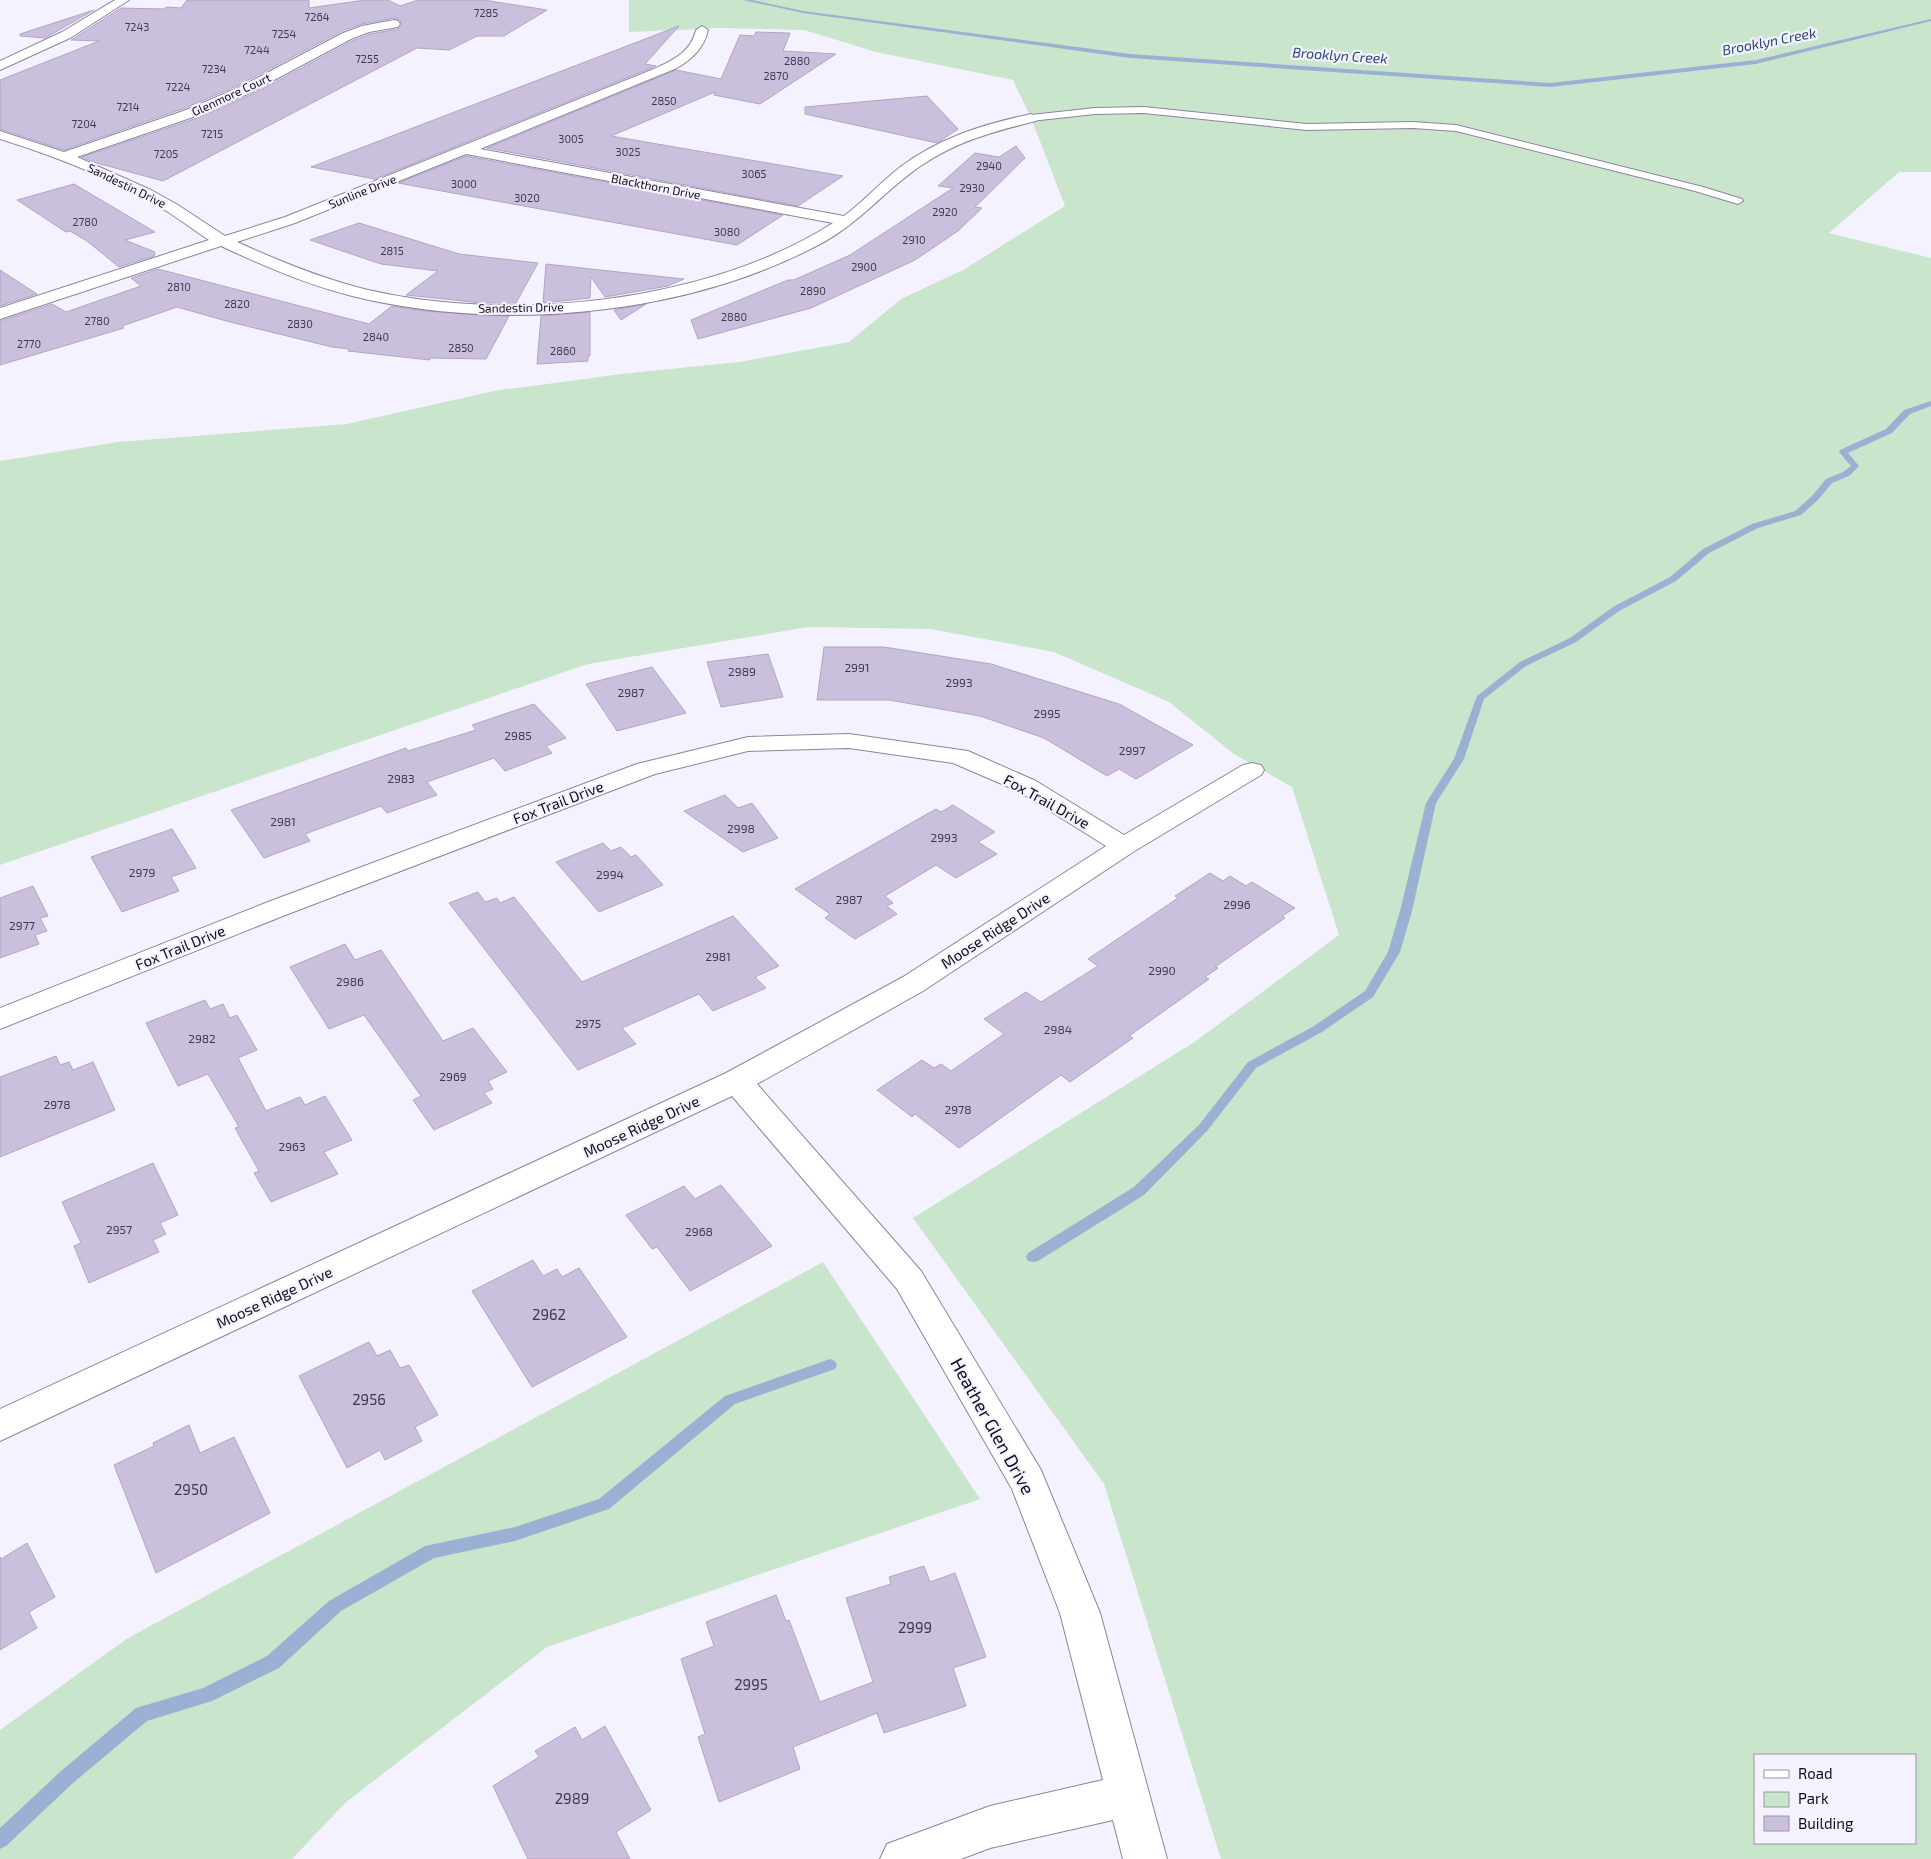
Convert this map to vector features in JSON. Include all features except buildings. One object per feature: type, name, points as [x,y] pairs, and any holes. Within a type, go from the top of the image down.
[{"type":"street","points":[[0,66],[66,35],[123,0]]},
{"type":"street","name":"Glenmore Court","points":[[65,156],[191,114],[245,90],[347,36],[366,29],[394,24]]},
{"type":"street","name":"Sunline Drive","points":[[0,314],[171,256],[290,220],[659,72],[679,61],[697,44],[702,30]]},
{"type":"street","points":[[679,61],[695,63]]},
{"type":"street","name":"Sandestin Drive","points":[[0,135],[65,156],[139,189],[223,241],[284,268],[368,295],[440,306],[527,309],[617,301],[694,286],[731,276],[772,260],[826,234],[865,207],[906,170],[928,155],[956,141],[997,126],[1031,118]]},
{"type":"street","points":[[934,135],[956,141]]},
{"type":"street","name":"Blackthorn Drive","points":[[465,150],[846,221]]},
{"type":"street","name":"Fox Trail Drive","points":[[0,1019],[278,908],[646,769],[748,744],[849,741],[959,756],[1027,786],[1124,846]]},
{"type":"street","name":"Moose Ridge Drive","points":[[0,1426],[738,1081],[913,984],[1124,846],[1252,770]]},
{"type":"street","name":"Heather Glen Drive","points":[[738,1081],[909,1280],[1028,1482],[1080,1613],[1146,1859]]},
{"type":"street","points":[[902,1859],[990,1827],[1129,1795]]},
{"type":"lane","points":[[1031,118],[1078,112],[1126,110],[1160,111],[1272,125],[1307,127],[1443,126],[1477,132],[1699,189],[1738,202]]},
{"type":"green space","points":[[629,0],[1931,0],[1931,172],[1899,172],[1829,233],[1931,258],[1931,1859],[1221,1859],[1104,1484],[913,1218],[1196,1041],[1339,935],[1292,787],[1234,754],[1169,702],[1054,652],[930,629],[808,627],[588,664],[0,865],[0,461],[118,442],[347,424],[494,391],[621,374],[739,362],[849,342],[901,299],[965,269],[1065,206],[1031,118],[1013,80],[876,52],[804,30],[721,28],[629,32]]},
{"type":"green space","points":[[823,1262],[980,1499],[547,1647],[345,1803],[292,1859],[0,1859],[0,1730],[128,1638]]},
{"type":"waterway","name":"Brooklyn Creek","points":[[745,0],[803,12],[1130,56],[1550,85],[1756,62],[1931,20]]},
{"type":"waterway","points":[[1033,1257],[1139,1191],[1203,1128],[1252,1065],[1318,1029],[1369,994],[1394,952],[1406,911],[1431,803],[1459,759],[1480,698],[1523,664],[1573,640],[1616,609],[1673,579],[1706,551],[1755,526],[1798,513],[1815,498],[1829,481],[1846,474],[1855,466],[1843,452],[1889,431],[1907,412],[1931,403]]},
{"type":"waterway","points":[[0,1840],[67,1777],[142,1714],[206,1695],[273,1662],[335,1606],[431,1551],[515,1534],[604,1504],[730,1400],[830,1365]]}]
